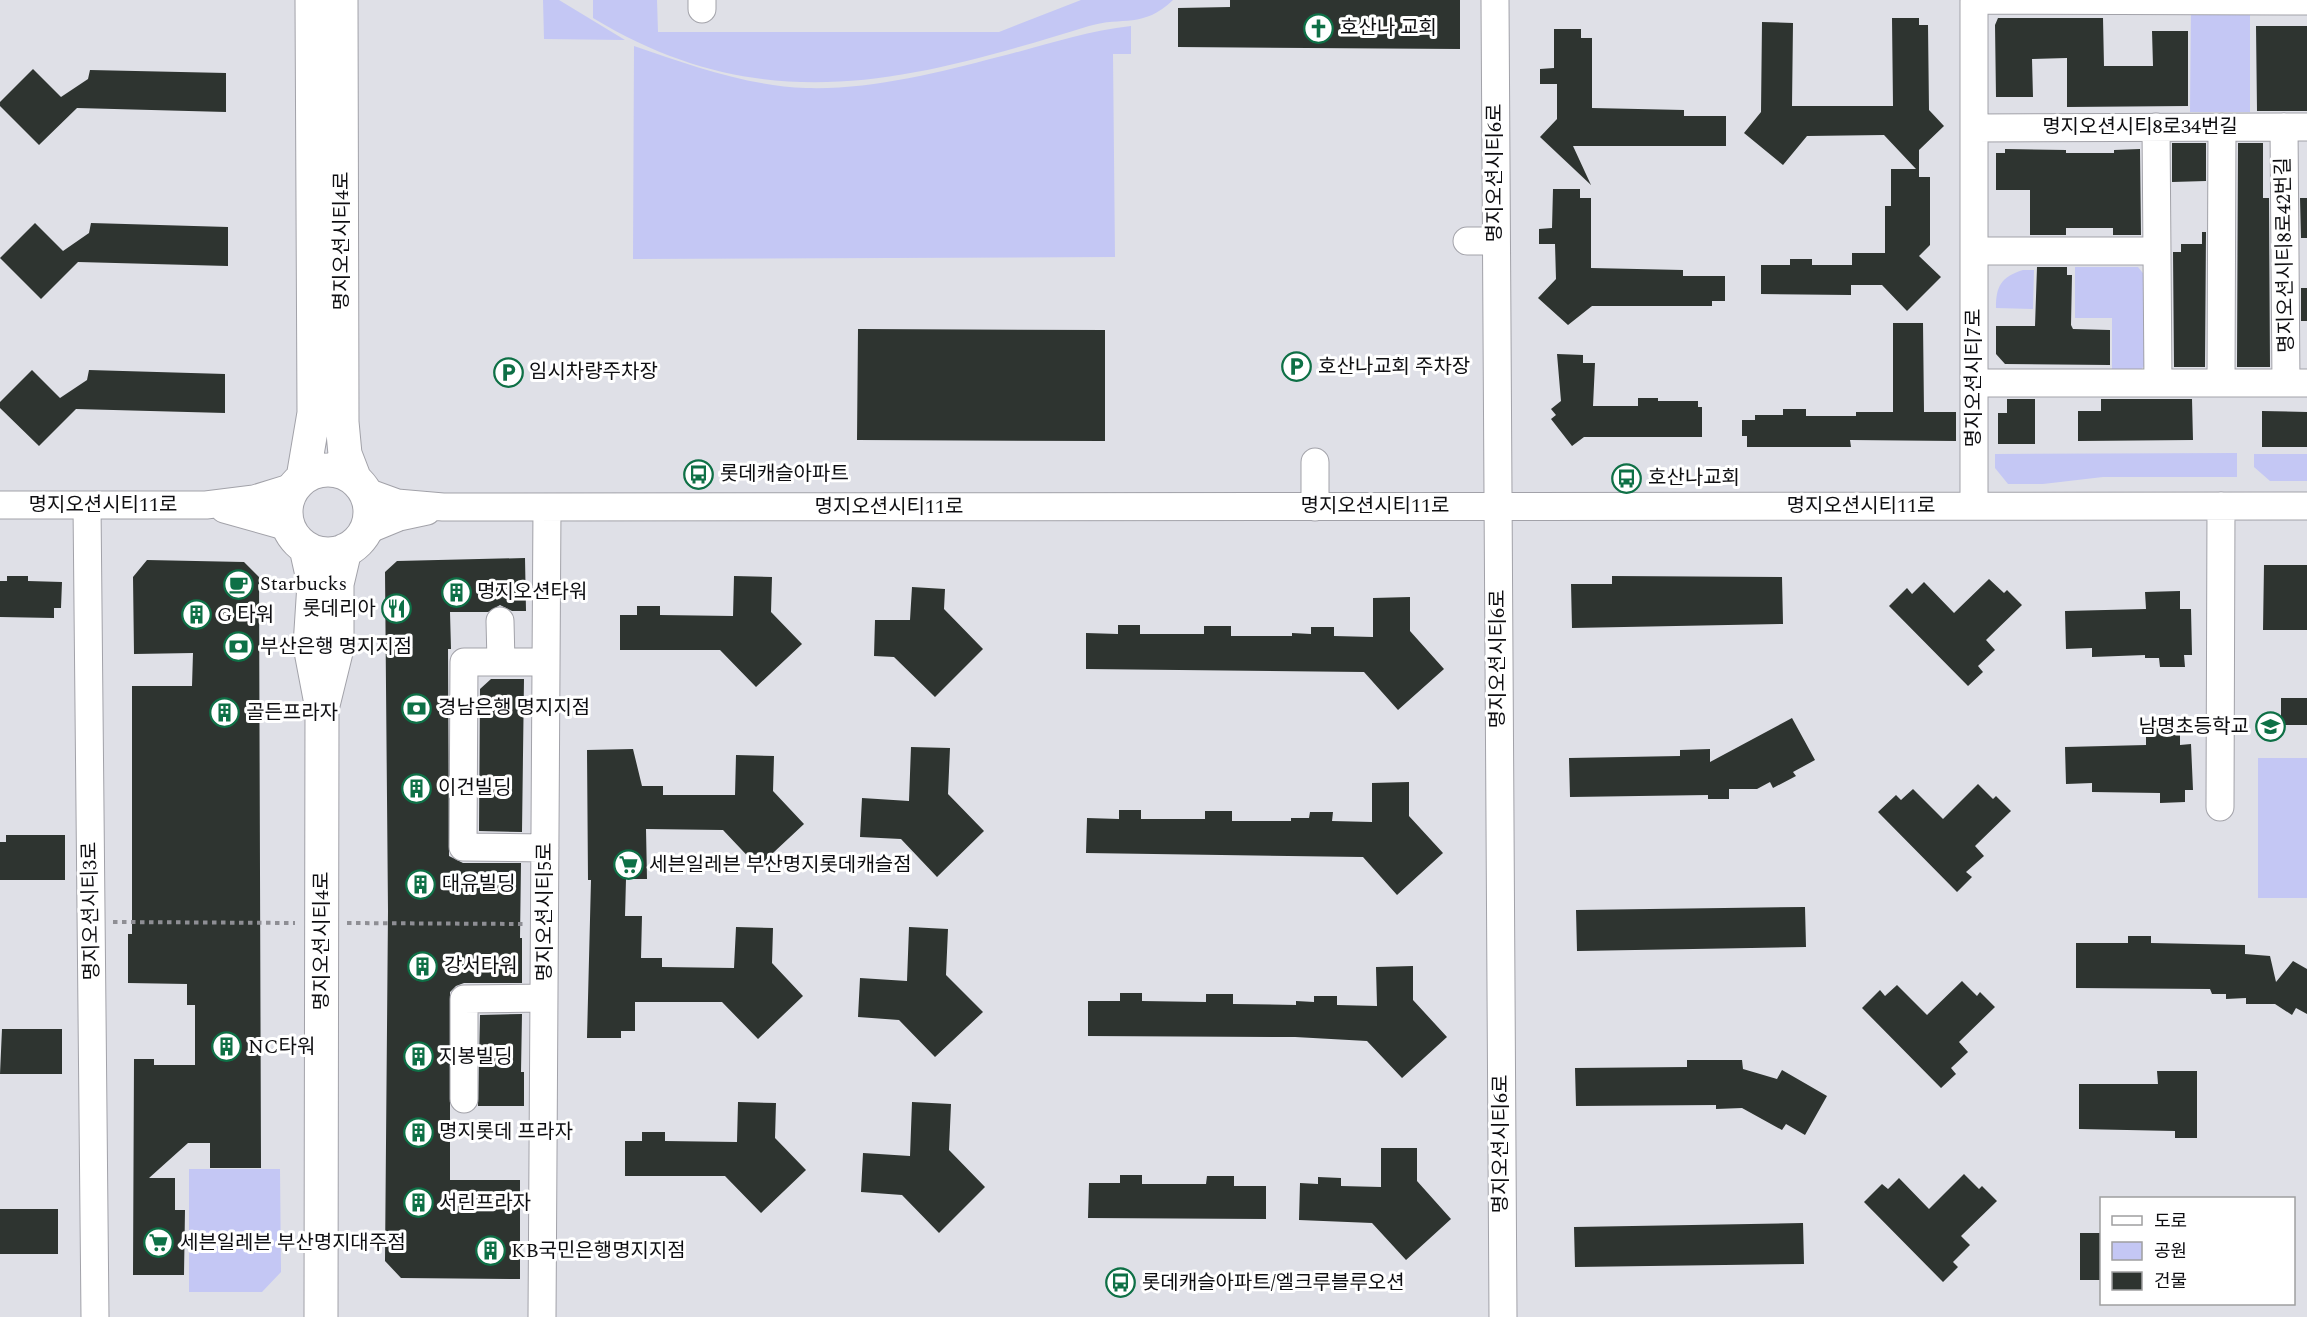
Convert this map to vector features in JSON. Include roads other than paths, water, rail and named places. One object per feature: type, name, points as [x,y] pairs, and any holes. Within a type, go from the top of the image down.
[{"type":"main road","name":"명지오션시티4로","points":[[298,483],[314,413],[312,0]]},
{"type":"main road","name":"명지오션시티4로","points":[[342,0],[342,422],[345,454],[360,485]]},
{"type":"main road","points":[[329,470],[343,472],[360,485],[369,503],[370,518],[355,541],[337,584],[337,648],[322,709],[310,646],[314,584],[286,514],[287,500],[298,483],[315,471],[329,470]]},
{"type":"main road","points":[[297,537],[318,553],[332,554],[355,541]]},
{"type":"main road","name":"명지오션시티4로","points":[[321,1317],[322,709]]},
{"type":"street","name":"명지오션시티6로","points":[[1495,0],[1503,1317]]},
{"type":"street","points":[[1974,0],[2301,1]]},
{"type":"street","name":"명지오션시티7로","points":[[1974,0],[1974,506]]},
{"type":"street","points":[[2156,127],[2158,383]]},
{"type":"street","points":[[2221,383],[2222,127]]},
{"type":"street","name":"명지오션시티8로34번길","points":[[1974,128],[2295,127]]},
{"type":"street","name":"명지오션시티8로42번길","points":[[1974,383],[2297,383],[2295,127]]},
{"type":"street","points":[[1467,241],[1495,241]]},
{"type":"street","points":[[1975,251],[2157,251]]},
{"type":"street","points":[[1315,462],[1315,507]]},
{"type":"street","points":[[206,505],[254,499],[298,483]]},
{"type":"street","points":[[360,485],[397,503],[443,507]]},
{"type":"street","name":"명지오션시티11로","points":[[0,505],[206,505]]},
{"type":"street","name":"명지오션시티3로","points":[[87,505],[95,1317]]},
{"type":"street","points":[[206,505],[255,516],[297,537]]},
{"type":"street","points":[[2220,807],[2221,506]]},
{"type":"street","name":"명지오션시티11로","points":[[443,507],[2307,506]]},
{"type":"street","points":[[355,541],[399,517],[443,507]]},
{"type":"street","name":"명지오션시티5로","points":[[542,1317],[547,507]]},
{"type":"street","points":[[500,621],[501,662]]},
{"type":"street","points":[[545,848],[463,847],[465,662],[546,662]]},
{"type":"street","points":[[464,1099],[464,999],[544,998]]},
{"type":"place","name":"호산나 교회","points":[[1319,28]]},
{"type":"place","name":"호산나교회 주차장","points":[[1297,367]]},
{"type":"place","name":"임시차량주차장","points":[[508,372]]},
{"type":"place","name":"롯데캐슬아파트","points":[[699,474]]},
{"type":"place","name":"호산나교회","points":[[1627,478]]},
{"type":"place","name":"Starbucks","points":[[239,584]]},
{"type":"place","name":"명지오션타워","points":[[456,592]]},
{"type":"place","name":"롯데리아","points":[[397,609]]},
{"type":"place","name":"G 타워","points":[[196,615]]},
{"type":"place","name":"부산은행 명지지점","points":[[239,647]]},
{"type":"place","name":"경남은행 명지지점","points":[[417,708]]},
{"type":"place","name":"골든프라자","points":[[225,713]]},
{"type":"place","name":"남명초등학교","points":[[2270,727]]},
{"type":"place","name":"이건빌딩","points":[[417,788]]},
{"type":"place","name":"세븐일레븐 부산명지롯데캐슬점","points":[[628,865]]},
{"type":"place","name":"대유빌딩","points":[[421,884]]},
{"type":"place","name":"강서타워","points":[[423,966]]},
{"type":"place","name":"NC타워","points":[[227,1047]]},
{"type":"place","name":"지봉빌딩","points":[[418,1057]]},
{"type":"place","name":"명지롯데 프라자","points":[[418,1132]]},
{"type":"place","name":"서린프라자","points":[[418,1203]]},
{"type":"place","name":"세븐일레븐 부산명지대주점","points":[[159,1243]]},
{"type":"place","name":"KB국민은행명지지점","points":[[490,1251]]},
{"type":"place","name":"롯데캐슬아파트/엘크루블루오션","points":[[1121,1283]]}]
